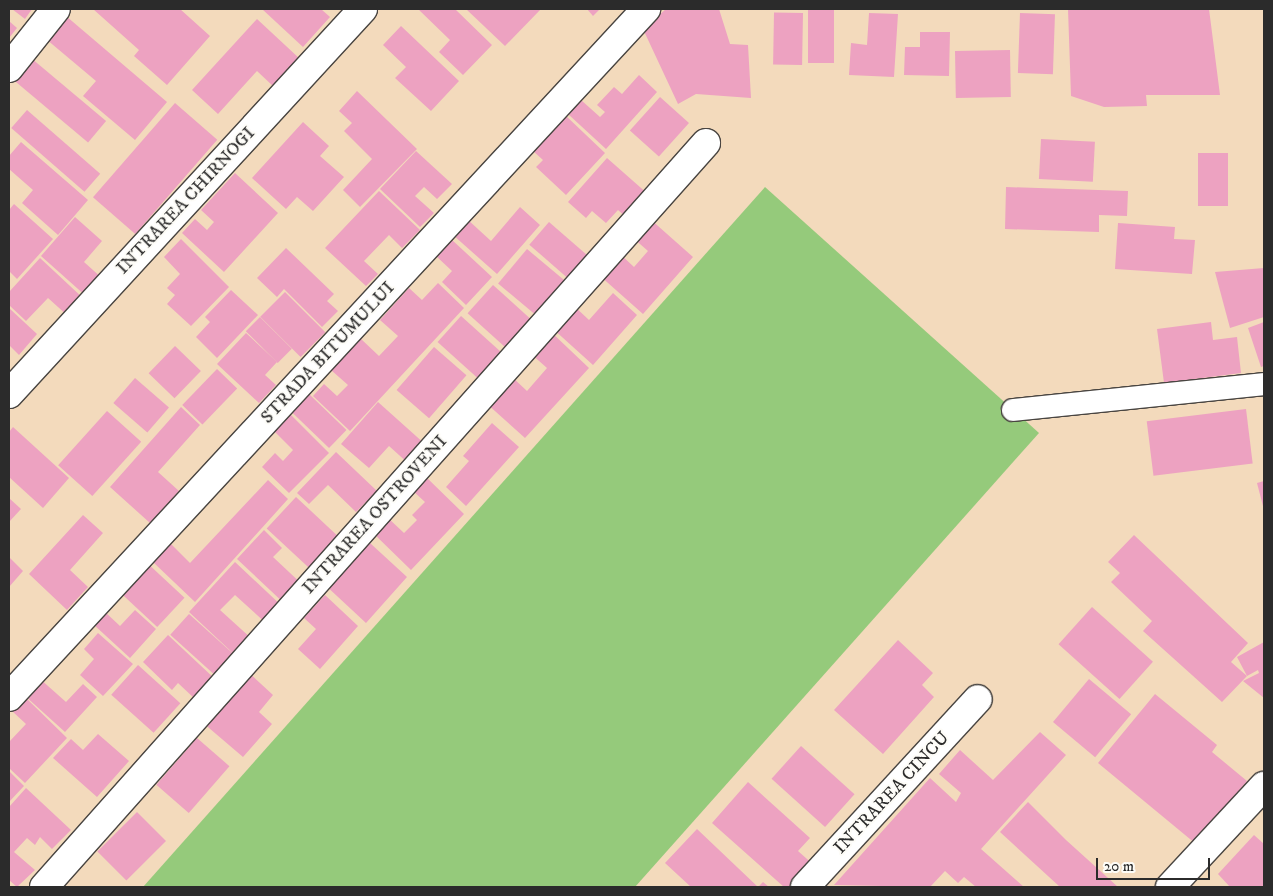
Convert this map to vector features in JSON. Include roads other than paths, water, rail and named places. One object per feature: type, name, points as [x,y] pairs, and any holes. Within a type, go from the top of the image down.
[{"type":"street","points":[[9,68],[56,9]]},
{"type":"street","name":"INTRAREA CHIRNOGI","points":[[9,394],[363,9]]},
{"type":"street","name":"STRADA BITUMULUI","points":[[9,697],[646,9]]},
{"type":"street","name":"INTRAREA OSTROVENI","points":[[44,887],[706,143]]},
{"type":"street","name":"INTRAREA CINCU","points":[[805,887],[978,699]]},
{"type":"street","points":[[1170,887],[1264,786]]},
{"type":"lane","points":[[1013,410],[1264,384]]}]
